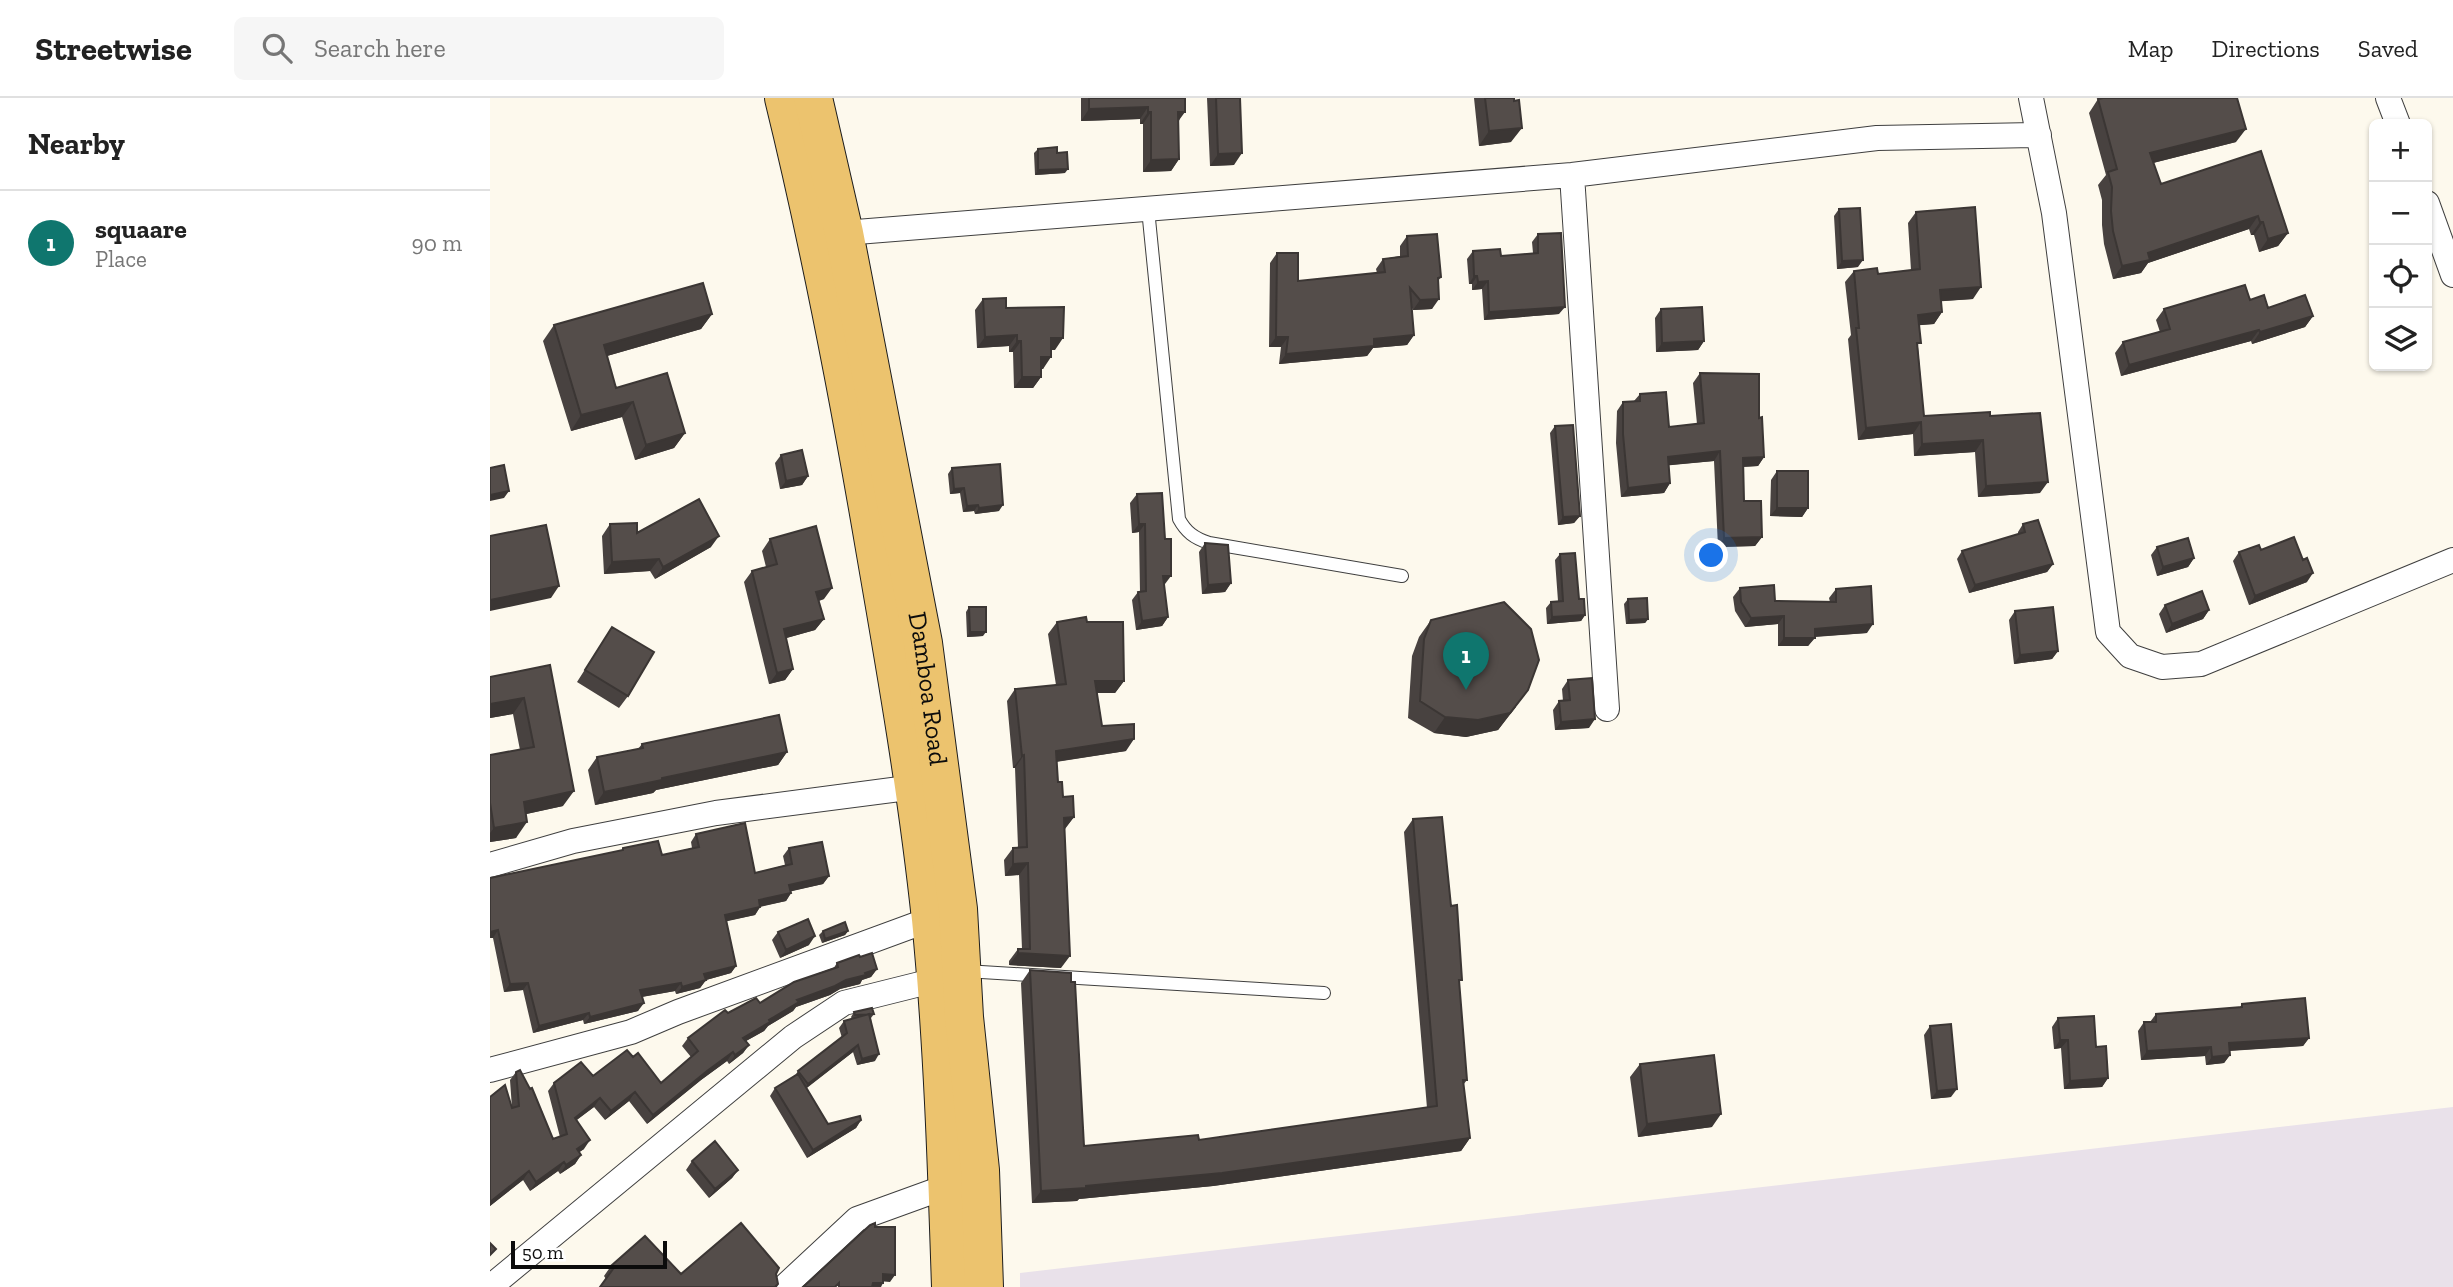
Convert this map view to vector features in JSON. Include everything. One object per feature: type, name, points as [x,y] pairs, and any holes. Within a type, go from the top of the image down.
[{"type":"main road","name":"Damboa Road","points":[[784,98],[849,394],[915,787],[931,919],[964,1017],[980,1170],[984,1287]]},
{"type":"main road","name":"Damboa Road","points":[[813,98],[844,233],[923,643],[958,909],[949,975],[948,1186],[951,1287]]},
{"type":"street","points":[[2031,98],[2054,213],[2108,632],[2130,656],[2162,667],[2201,664],[2453,560]]},
{"type":"street","points":[[2388,98],[2396,119]]},
{"type":"street","points":[[844,233],[1572,175],[1877,138],[2039,135]]},
{"type":"street","points":[[1572,175],[1607,709]]},
{"type":"street","points":[[2432,217],[2453,275]]},
{"type":"street","points":[[490,865],[573,841],[716,813],[915,787]]},
{"type":"street","points":[[490,1070],[631,1032],[678,1012],[931,919]]},
{"type":"street","points":[[490,1287],[793,1037],[844,1003],[949,975]]},
{"type":"street","points":[[784,1287],[858,1219],[948,1186]]},
{"type":"lane","points":[[1148,209],[1179,519],[1184,528],[1195,538],[1209,543],[1402,576]]},
{"type":"lane","points":[[949,975],[1324,993]]},
{"type":"shaded area","points":[[2453,1107],[2453,1287],[1020,1287],[1020,1273]]},
{"type":"building","points":[[1089,98],[1185,98],[1185,112],[1178,112],[1179,159],[1151,160],[1151,112],[1148,112],[1148,107],[1089,109]]},
{"type":"building","points":[[1216,98],[1240,98],[1242,153],[1218,154]]},
{"type":"building","points":[[1485,98],[1519,100],[1522,128],[1489,131]]},
{"type":"building","points":[[2237,98],[2246,129],[2150,153],[2161,184],[2261,151],[2288,233],[2268,239],[2263,222],[2260,222],[2258,216],[2148,253],[2150,260],[2122,266],[2113,231],[2112,187],[2108,172],[2117,169],[2098,99]]},
{"type":"building","points":[[1057,147],[1057,153],[1067,152],[1068,169],[1038,170],[1038,149]]},
{"type":"building","points":[[1975,207],[1981,287],[1940,290],[1942,312],[1918,315],[1921,343],[1917,343],[1924,416],[1990,412],[1990,416],[2040,413],[2048,482],[1986,486],[1983,440],[1922,444],[1921,422],[1866,428],[1856,328],[1859,328],[1854,271],[1877,268],[1878,274],[1920,269],[1916,212]]},
{"type":"building","points":[[1860,208],[1863,260],[1842,261],[1839,209]]},
{"type":"building","points":[[1561,233],[1565,307],[1489,312],[1488,281],[1478,282],[1477,276],[1474,276],[1473,251],[1500,249],[1501,256],[1538,253],[1538,234]]},
{"type":"building","points":[[1437,234],[1441,277],[1438,278],[1439,299],[1420,300],[1410,288],[1414,335],[1374,339],[1374,346],[1286,354],[1288,337],[1276,337],[1277,253],[1298,253],[1298,281],[1385,272],[1383,259],[1408,256],[1407,236]]},
{"type":"building","points":[[703,283],[712,314],[604,345],[616,388],[667,373],[685,433],[646,445],[633,402],[581,415],[554,325]]},
{"type":"building","points":[[2245,285],[2250,300],[2264,295],[2268,308],[2305,295],[2313,316],[2129,365],[2123,342],[2170,329],[2164,309]]},
{"type":"building","points":[[1006,298],[1006,308],[1064,307],[1063,338],[1051,338],[1051,357],[1041,357],[1041,377],[1022,377],[1021,341],[1017,341],[1017,335],[985,337],[983,299]]},
{"type":"building","points":[[1702,307],[1704,341],[1662,343],[1661,309]]},
{"type":"building","points":[[1700,373],[1759,374],[1759,418],[1762,417],[1764,457],[1743,458],[1744,501],[1761,501],[1762,537],[1724,538],[1720,451],[1668,457],[1670,483],[1628,488],[1623,402],[1640,401],[1640,394],[1666,392],[1669,427],[1704,423]]},
{"type":"building","points":[[1573,425],[1580,516],[1563,517],[1555,426]]},
{"type":"building","points":[[802,450],[808,476],[786,481],[781,455]]},
{"type":"building","points":[[1000,464],[1003,505],[979,508],[978,505],[967,506],[964,488],[954,489],[952,468]]},
{"type":"building","points":[[504,465],[509,491],[490,495],[490,468]]},
{"type":"building","points":[[1777,471],[1808,471],[1808,508],[1777,508]]},
{"type":"building","points":[[1162,493],[1165,539],[1171,539],[1171,576],[1163,576],[1168,617],[1142,621],[1138,592],[1146,591],[1145,524],[1139,524],[1137,494]]},
{"type":"building","points":[[699,499],[719,536],[663,567],[659,559],[612,562],[610,524],[637,523],[637,533]]},
{"type":"building","points":[[2038,520],[2053,564],[1975,585],[1962,551],[2025,532],[2023,524]]},
{"type":"building","points":[[546,525],[559,586],[490,600],[490,536]]},
{"type":"building","points":[[816,526],[832,588],[816,592],[824,619],[784,629],[793,669],[777,673],[752,571],[777,564],[770,539]]},
{"type":"building","points":[[2294,537],[2303,560],[2307,558],[2313,573],[2255,596],[2239,552],[2259,545],[2261,550]]},
{"type":"building","points":[[2188,538],[2194,558],[2163,567],[2157,547]]},
{"type":"building","points":[[1205,543],[1228,545],[1231,583],[1208,585]]},
{"type":"building","points":[[1575,553],[1579,599],[1584,599],[1585,615],[1552,617],[1551,602],[1563,601],[1560,554]]},
{"type":"building","points":[[1774,585],[1775,601],[1836,602],[1836,589],[1871,586],[1873,624],[1815,629],[1815,638],[1784,638],[1784,616],[1751,618],[1741,602],[1740,588]]},
{"type":"building","points":[[2202,591],[2209,610],[2172,624],[2165,605]]},
{"type":"building","points":[[1647,598],[1648,619],[1629,620],[1628,599]]},
{"type":"building","points":[[1504,602],[1531,629],[1539,660],[1528,690],[1510,713],[1478,720],[1445,717],[1420,701],[1424,639],[1431,620]]},
{"type":"building","points":[[969,607],[986,607],[986,632],[970,632]]},
{"type":"building","points":[[2053,607],[2058,651],[2020,655],[2015,611]]},
{"type":"building","points":[[1086,617],[1087,622],[1123,622],[1124,681],[1095,681],[1102,726],[1134,724],[1134,739],[1056,751],[1058,782],[1062,782],[1063,797],[1073,796],[1074,817],[1064,818],[1070,956],[1018,953],[1018,949],[1030,949],[1028,863],[1013,864],[1013,848],[1027,847],[1024,755],[1022,756],[1015,689],[1066,684],[1057,622]]},
{"type":"building","points":[[612,627],[654,652],[628,696],[585,670]]},
{"type":"building","points":[[550,665],[574,791],[524,802],[527,822],[494,828],[490,803],[490,755],[534,747],[524,698],[490,704],[490,677]]},
{"type":"building","points":[[1592,678],[1595,719],[1561,722],[1559,701],[1570,700],[1568,680]]},
{"type":"building","points":[[779,715],[787,752],[604,792],[597,757],[643,748],[642,744]]},
{"type":"building","points":[[1442,817],[1451,906],[1457,905],[1462,980],[1459,980],[1467,1080],[1463,1080],[1470,1138],[1222,1173],[1041,1191],[1030,970],[1071,973],[1071,982],[1075,982],[1084,1146],[1198,1135],[1199,1140],[1437,1106],[1413,819]]},
{"type":"building","points":[[745,823],[755,873],[792,864],[789,848],[822,842],[829,876],[789,885],[791,893],[759,900],[760,907],[725,915],[736,966],[704,974],[706,980],[682,987],[681,983],[640,990],[644,1003],[590,1017],[589,1013],[539,1026],[528,983],[510,984],[498,930],[490,932],[490,878],[658,841],[662,855],[699,847],[696,834]]},
{"type":"building","points":[[808,919],[815,936],[786,950],[778,932]]},
{"type":"building","points":[[845,922],[848,931],[825,939],[823,931]]},
{"type":"building","points":[[872,953],[877,969],[797,1000],[799,1002],[743,1038],[749,1045],[735,1055],[733,1052],[653,1115],[635,1092],[611,1111],[600,1098],[575,1118],[590,1140],[577,1149],[581,1155],[566,1165],[564,1162],[536,1182],[529,1171],[490,1202],[490,1097],[505,1085],[512,1108],[519,1106],[516,1072],[520,1070],[530,1089],[532,1088],[553,1139],[567,1134],[554,1083],[581,1062],[593,1076],[627,1050],[633,1057],[638,1053],[661,1083],[698,1051],[688,1038],[725,1010],[728,1013],[756,998],[760,1003],[794,982],[838,967],[837,963]]},
{"type":"building","points":[[2305,998],[2309,1038],[2229,1043],[2230,1055],[2212,1057],[2211,1047],[2147,1051],[2144,1022],[2156,1022],[2156,1014],[2242,1007],[2242,1004]]},
{"type":"building","points":[[872,1008],[874,1014],[855,1015],[854,1012]]},
{"type":"building","points":[[869,1014],[879,1054],[862,1059],[858,1045],[808,1084],[798,1071],[847,1033],[844,1021]]},
{"type":"building","points":[[2094,1016],[2096,1047],[2106,1046],[2108,1078],[2070,1081],[2068,1040],[2060,1040],[2058,1018]]},
{"type":"building","points":[[1951,1024],[1957,1089],[1937,1091],[1930,1026]]},
{"type":"building","points":[[1714,1055],[1721,1114],[1647,1124],[1640,1064]]},
{"type":"building","points":[[798,1074],[828,1124],[860,1116],[861,1120],[813,1150],[775,1088]]},
{"type":"building","points":[[715,1141],[738,1170],[715,1189],[692,1161]]},
{"type":"building","points":[[741,1223],[779,1268],[776,1274],[778,1284],[775,1287],[600,1287],[613,1269],[611,1266],[645,1236],[681,1274]]},
{"type":"building","points":[[875,1223],[875,1227],[895,1227],[895,1275],[883,1274],[883,1283],[873,1283],[872,1287],[839,1287],[839,1283],[835,1287],[803,1287],[870,1225]]},
{"type":"building","points":[[490,1243],[496,1249],[490,1255]]},
{"type":"place","name":"squaare","points":[[1466,690]]}]
